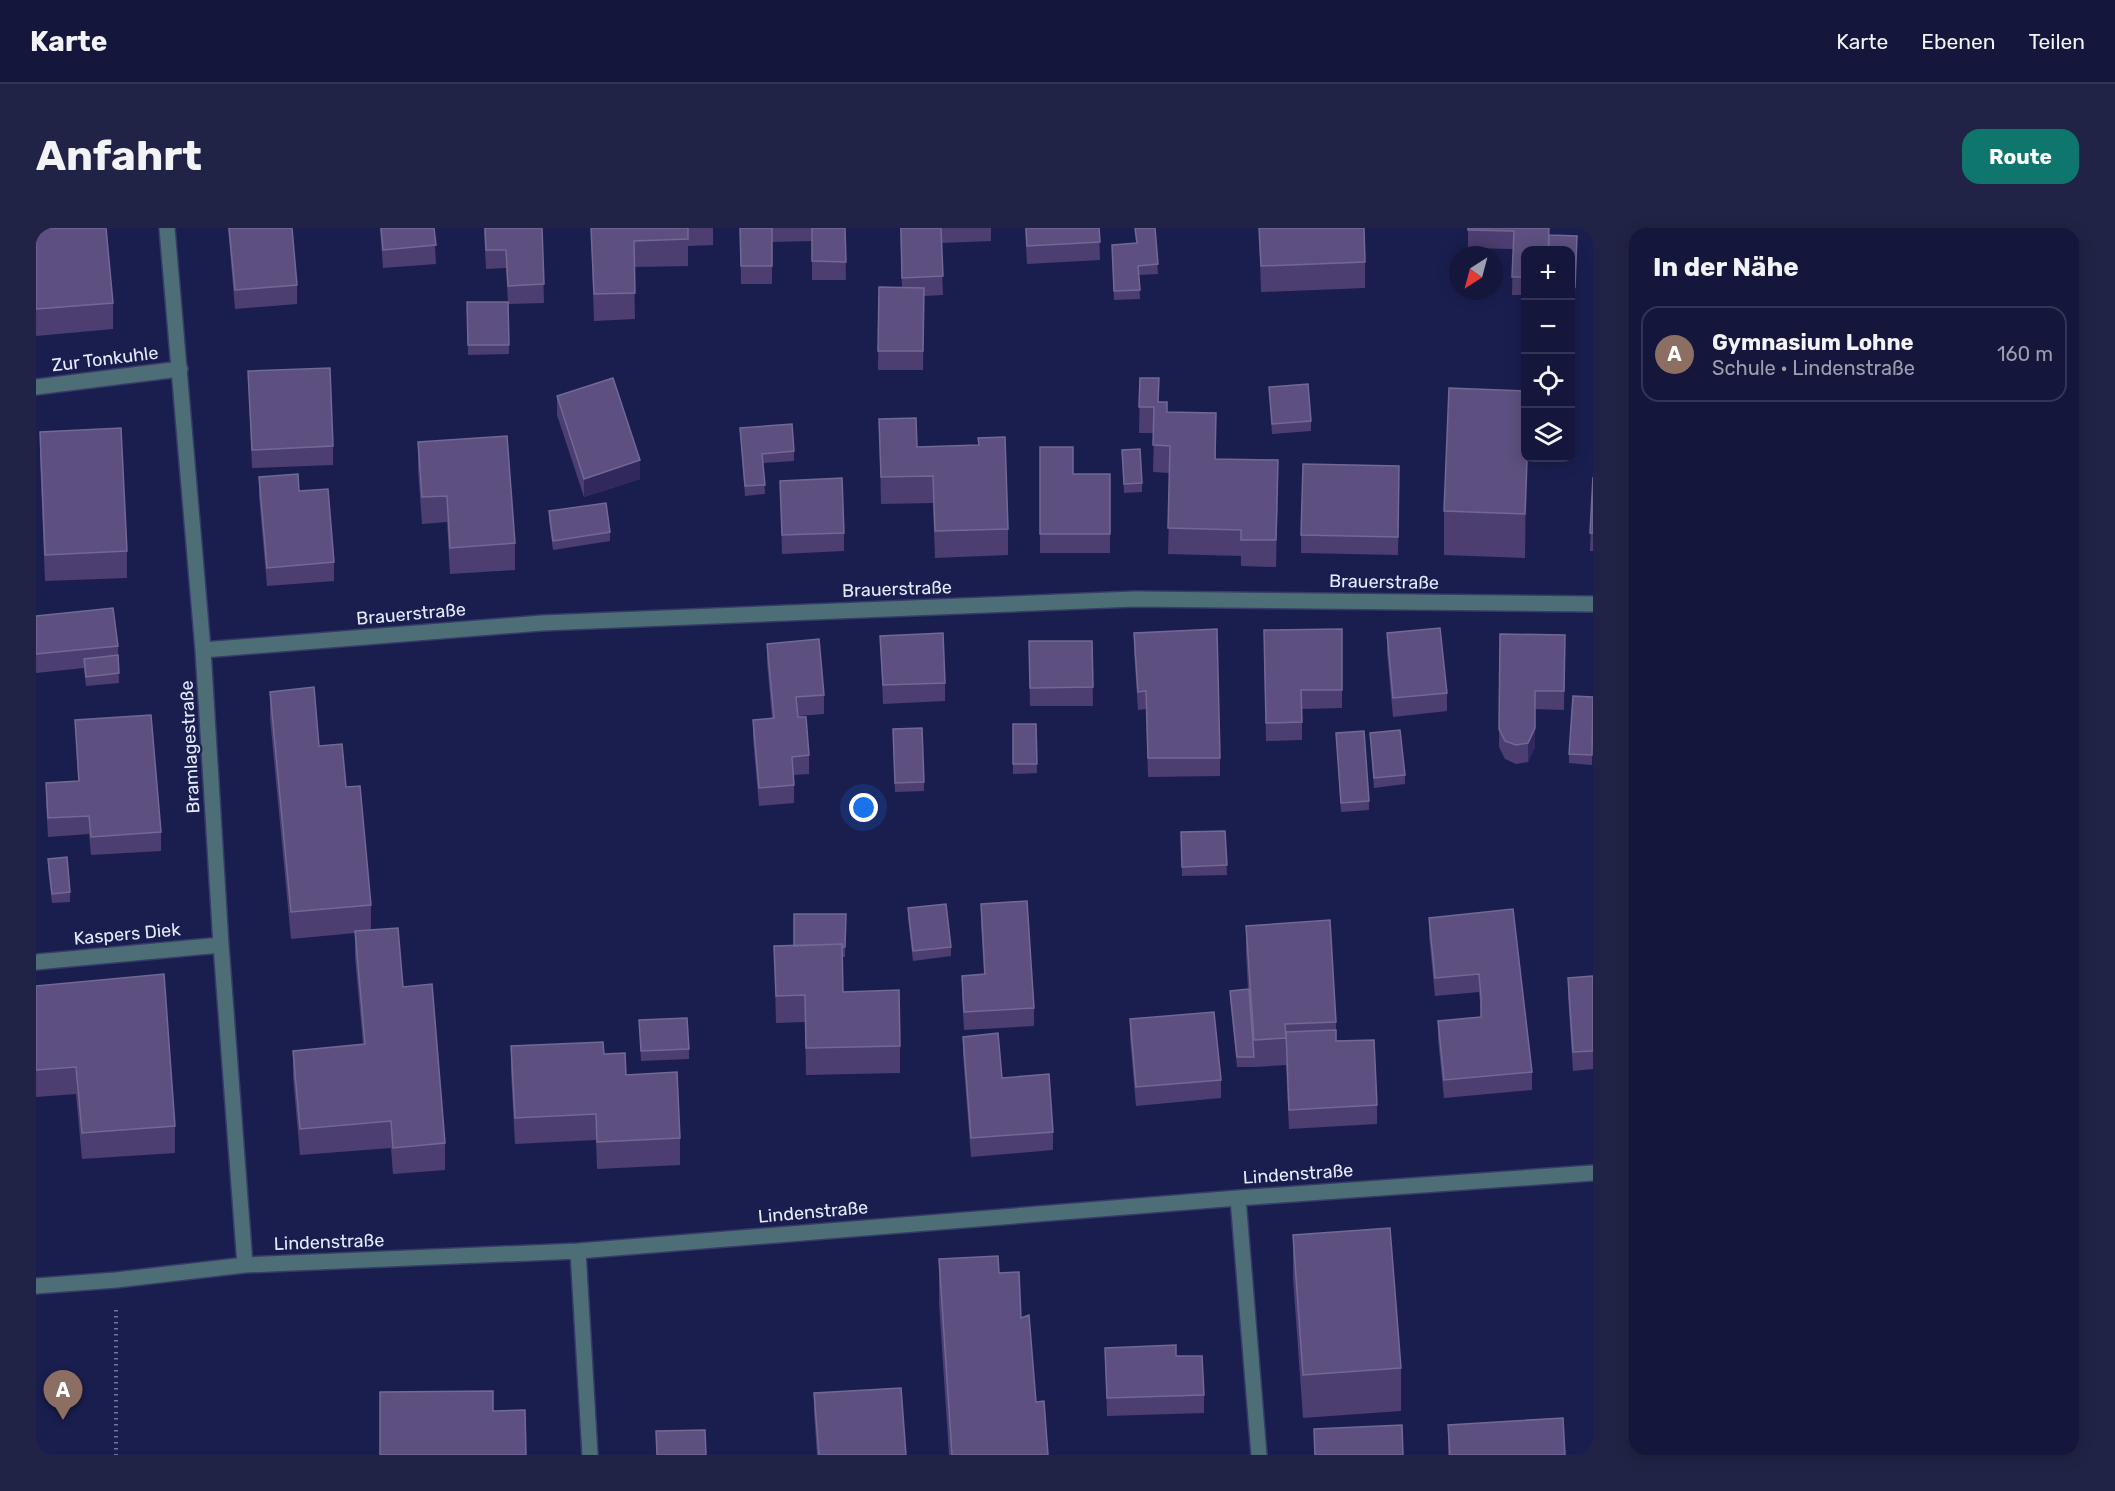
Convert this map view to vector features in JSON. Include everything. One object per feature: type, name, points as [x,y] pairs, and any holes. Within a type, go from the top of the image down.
[{"type":"street","name":"Bramlagestraße","points":[[167,228],[203,650],[221,945],[245,1265]]},
{"type":"street","name":"Zur Tonkuhle","points":[[36,387],[180,369]]},
{"type":"street","name":"Brauerstraße","points":[[203,650],[542,623],[1135,599],[1593,604]]},
{"type":"street","name":"Kaspers Diek","points":[[36,962],[221,945]]},
{"type":"street","name":"Lindenstraße","points":[[36,1286],[116,1280],[245,1265],[578,1251],[1238,1198],[1593,1173]]},
{"type":"street","points":[[1238,1198],[1260,1455]]},
{"type":"street","points":[[578,1251],[590,1455]]},
{"type":"path","points":[[116,1280],[116,1455]]},
{"type":"building","points":[[36,228],[106,228],[113,303],[36,309]]},
{"type":"building","points":[[229,228],[292,228],[297,285],[235,290]]},
{"type":"building","points":[[381,228],[434,228],[436,245],[383,250]]},
{"type":"building","points":[[485,228],[542,228],[544,284],[508,286],[506,250],[486,250]]},
{"type":"building","points":[[591,228],[688,228],[688,239],[634,241],[635,293],[594,294]]},
{"type":"building","points":[[740,228],[772,228],[772,266],[741,266]]},
{"type":"building","points":[[812,228],[845,228],[846,262],[812,261]]},
{"type":"building","points":[[901,228],[941,228],[943,276],[902,278]]},
{"type":"building","points":[[1026,228],[1099,228],[1100,242],[1027,246]]},
{"type":"building","points":[[1135,228],[1155,228],[1158,264],[1138,266],[1140,290],[1114,291],[1112,245],[1137,243]]},
{"type":"building","points":[[1259,228],[1364,228],[1365,262],[1261,266]]},
{"type":"building","points":[[1468,228],[1549,228],[1548,246],[1521,246],[1521,277],[1512,277],[1514,231],[1468,230]]},
{"type":"building","points":[[1549,235],[1577,236],[1575,287],[1575,246],[1549,246]]},
{"type":"building","points":[[879,287],[924,288],[923,351],[878,351]]},
{"type":"building","points":[[467,302],[508,302],[509,345],[468,345]]},
{"type":"building","points":[[330,368],[333,446],[252,450],[248,371]]},
{"type":"building","points":[[613,378],[640,460],[584,479],[557,396]]},
{"type":"building","points":[[1140,378],[1159,378],[1158,402],[1167,402],[1167,412],[1216,413],[1215,459],[1278,460],[1276,540],[1241,540],[1241,530],[1168,528],[1170,446],[1153,445],[1154,407],[1139,407]]},
{"type":"building","points":[[1308,384],[1311,421],[1272,424],[1269,387]]},
{"type":"building","points":[[1449,388],[1521,391],[1521,462],[1527,462],[1525,514],[1444,511]]},
{"type":"building","points":[[916,418],[917,447],[979,445],[978,438],[1005,437],[1008,529],[935,531],[933,476],[881,477],[879,419]]},
{"type":"building","points":[[792,424],[794,451],[762,454],[765,485],[745,486],[740,428]]},
{"type":"building","points":[[121,428],[127,551],[45,555],[40,432]]},
{"type":"building","points":[[507,436],[515,543],[450,548],[447,496],[422,497],[418,442]]},
{"type":"building","points":[[1040,447],[1073,447],[1073,474],[1110,474],[1110,534],[1040,534]]},
{"type":"building","points":[[1140,449],[1142,483],[1124,484],[1122,450]]},
{"type":"building","points":[[1303,464],[1399,466],[1398,537],[1301,535]]},
{"type":"building","points":[[298,474],[299,491],[328,489],[334,562],[267,568],[259,477]]},
{"type":"building","points":[[1593,477],[1593,533],[1590,533]]},
{"type":"building","points":[[842,478],[844,533],[782,535],[780,481]]},
{"type":"building","points":[[606,503],[610,532],[553,541],[549,511]]},
{"type":"building","points":[[113,608],[118,646],[36,654],[36,616]]},
{"type":"building","points":[[1440,628],[1447,693],[1393,698],[1387,633]]},
{"type":"building","points":[[1217,629],[1220,758],[1148,758],[1146,691],[1138,692],[1134,633]]},
{"type":"building","points":[[1342,629],[1342,690],[1301,690],[1302,722],[1266,723],[1264,630]]},
{"type":"building","points":[[943,633],[945,683],[883,685],[880,636]]},
{"type":"building","points":[[1500,634],[1565,635],[1564,691],[1535,691],[1535,728],[1528,743],[1516,745],[1505,741],[1499,729]]},
{"type":"building","points":[[819,639],[824,695],[796,697],[798,717],[806,717],[809,755],[792,757],[794,785],[759,788],[753,720],[774,718],[767,644]]},
{"type":"building","points":[[1029,641],[1092,641],[1093,687],[1030,688]]},
{"type":"building","points":[[118,655],[119,673],[86,677],[84,659]]},
{"type":"building","points":[[314,687],[319,746],[342,744],[346,787],[360,786],[371,905],[291,912],[270,692]]},
{"type":"building","points":[[1573,696],[1593,697],[1592,755],[1569,754]]},
{"type":"building","points":[[151,715],[161,832],[91,837],[89,816],[48,818],[46,783],[79,781],[75,720]]},
{"type":"building","points":[[1013,724],[1036,724],[1037,764],[1013,764]]},
{"type":"building","points":[[922,728],[924,782],[895,783],[893,729]]},
{"type":"building","points":[[1400,730],[1405,775],[1374,778],[1370,733]]},
{"type":"building","points":[[1364,731],[1369,801],[1341,803],[1336,733]]},
{"type":"building","points":[[1225,831],[1227,865],[1182,867],[1181,832]]},
{"type":"building","points":[[67,857],[70,892],[52,894],[48,859]]},
{"type":"building","points":[[1027,901],[1034,1008],[964,1012],[962,976],[985,974],[981,904]]},
{"type":"building","points":[[946,904],[951,947],[913,951],[908,908]]},
{"type":"building","points":[[1513,909],[1532,1072],[1444,1080],[1438,1021],[1481,1017],[1479,974],[1435,978],[1429,918]]},
{"type":"building","points":[[794,914],[846,914],[845,947],[842,947],[842,944],[794,946]]},
{"type":"building","points":[[1330,920],[1336,1022],[1285,1024],[1286,1038],[1254,1040],[1246,926]]},
{"type":"building","points":[[398,928],[403,987],[432,984],[445,1143],[393,1148],[391,1121],[300,1129],[293,1051],[365,1044],[355,931]]},
{"type":"building","points":[[842,944],[843,992],[899,990],[900,1046],[806,1048],[805,995],[776,996],[774,946]]},
{"type":"building","points":[[164,974],[175,1126],[82,1133],[76,1067],[36,1070],[36,986]]},
{"type":"building","points":[[1593,976],[1593,1051],[1573,1052],[1568,978]]},
{"type":"building","points":[[1249,989],[1254,1057],[1237,1057],[1230,991]]},
{"type":"building","points":[[1214,1012],[1221,1080],[1136,1087],[1130,1019]]},
{"type":"building","points":[[687,1018],[689,1049],[641,1051],[639,1020]]},
{"type":"building","points":[[1336,1030],[1336,1041],[1374,1040],[1377,1105],[1289,1110],[1286,1032]]},
{"type":"building","points":[[998,1033],[1002,1078],[1049,1074],[1053,1132],[971,1138],[963,1037]]},
{"type":"building","points":[[603,1042],[604,1054],[625,1053],[626,1075],[677,1072],[680,1138],[597,1142],[596,1114],[515,1118],[511,1046]]},
{"type":"building","points":[[1390,1228],[1401,1368],[1303,1375],[1293,1235]]},
{"type":"building","points":[[998,1256],[999,1273],[1019,1272],[1021,1318],[1029,1315],[1036,1402],[1044,1401],[1048,1455],[952,1455],[939,1259]]},
{"type":"building","points":[[1176,1345],[1176,1356],[1202,1356],[1204,1395],[1107,1398],[1105,1348]]},
{"type":"building","points":[[901,1388],[906,1455],[819,1455],[814,1393]]},
{"type":"building","points":[[493,1391],[493,1411],[525,1410],[526,1455],[380,1455],[380,1392]]},
{"type":"building","points":[[1563,1418],[1565,1455],[1450,1455],[1448,1425]]},
{"type":"building","points":[[1402,1425],[1403,1455],[1315,1455],[1314,1429]]},
{"type":"building","points":[[705,1430],[706,1455],[657,1455],[656,1431]]},
{"type":"place","name":"Gymnasium Lohne","points":[[63,1420]]}]
